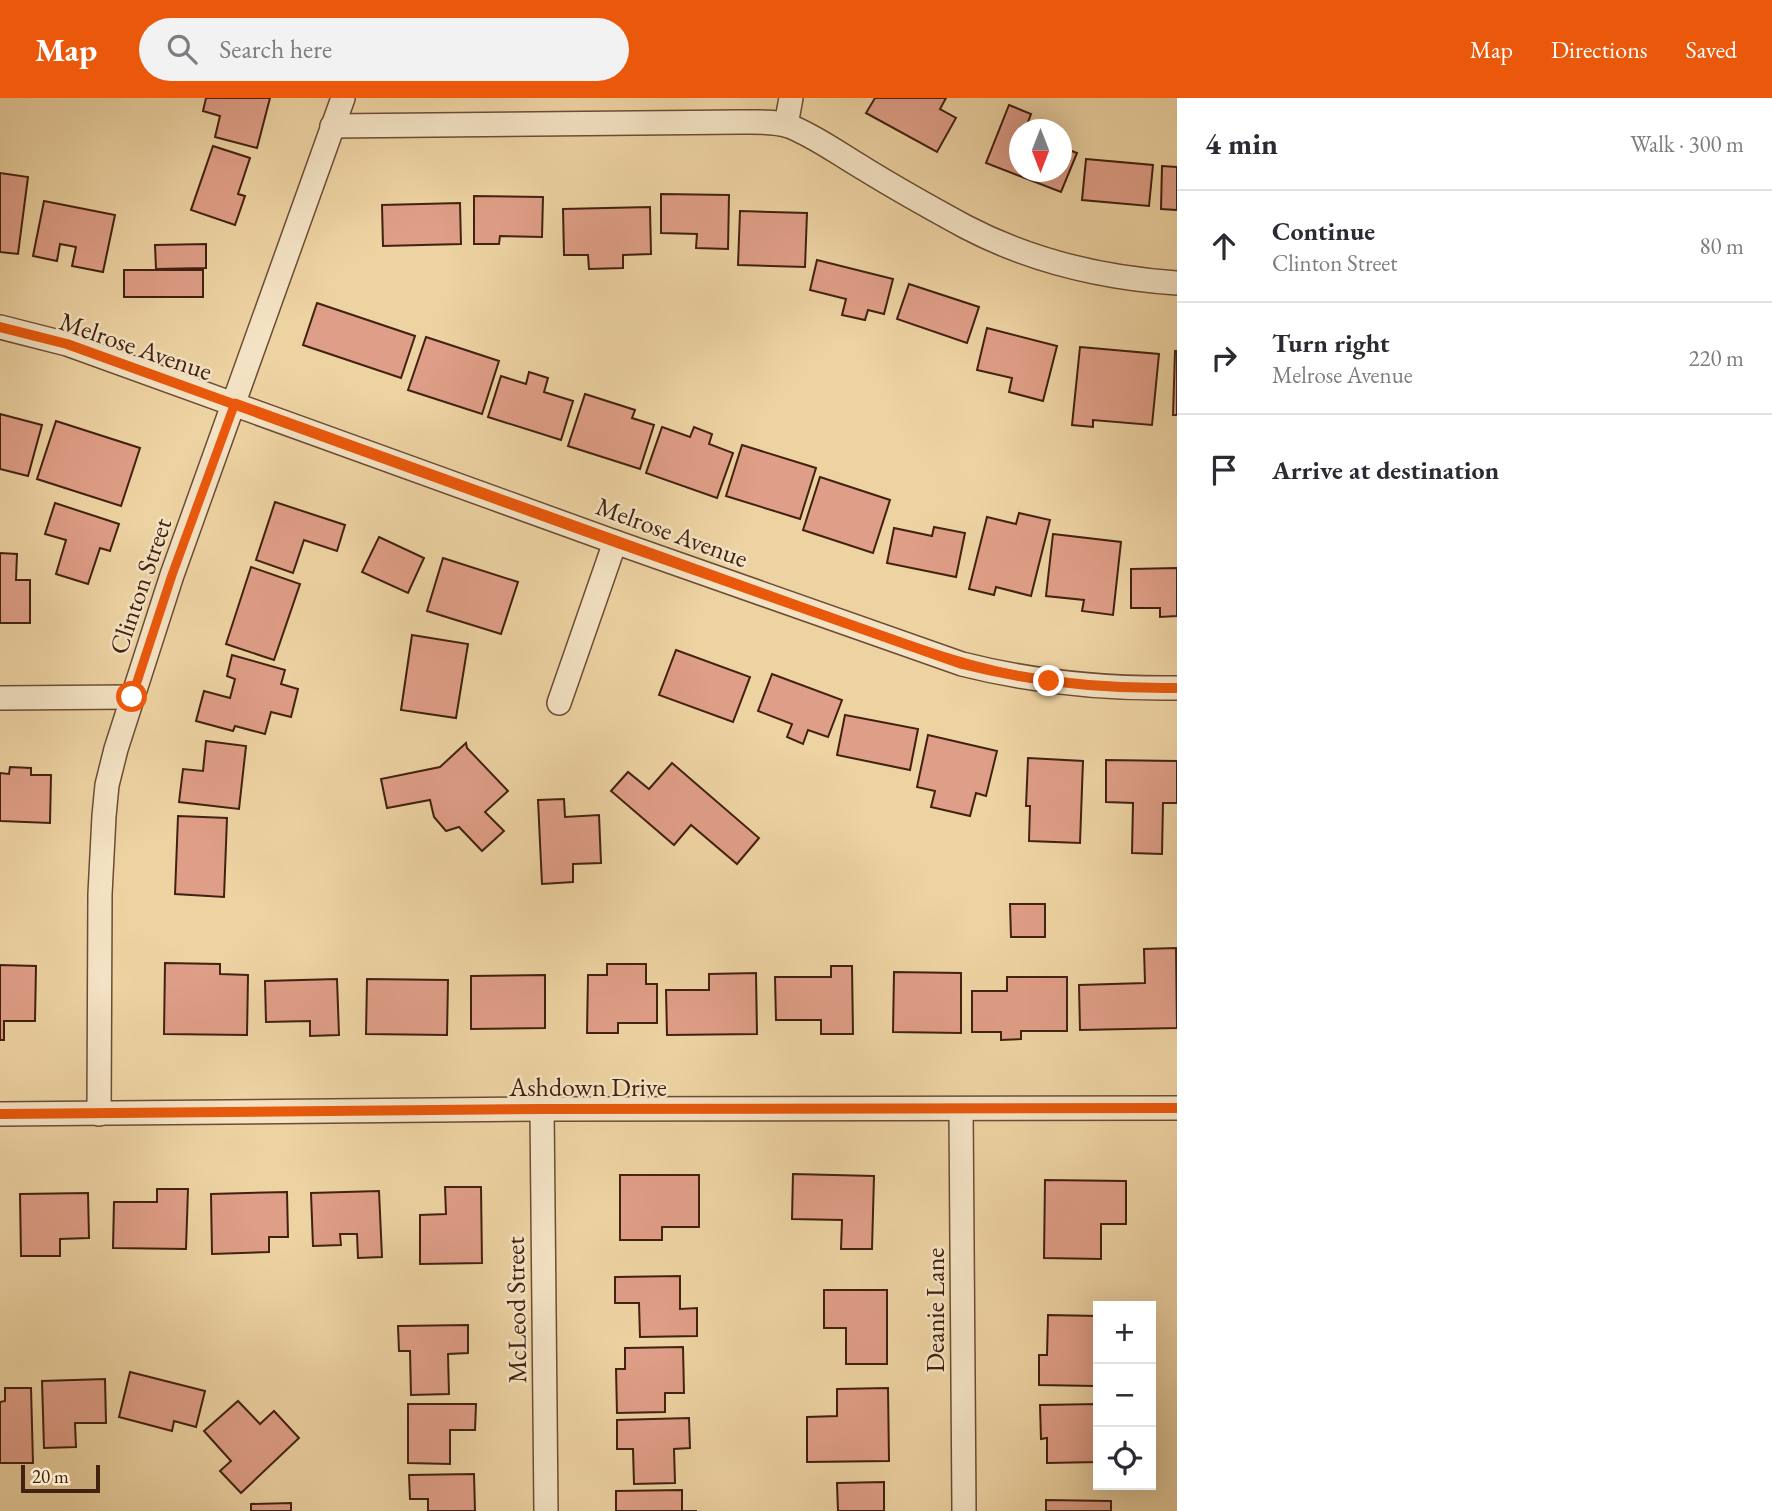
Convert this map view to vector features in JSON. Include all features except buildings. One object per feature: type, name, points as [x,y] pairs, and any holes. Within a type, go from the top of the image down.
[{"type":"street","name":"Clinton Street","points":[[99,1114],[99,918],[107,785],[132,697],[172,575],[342,98]]},
{"type":"street","points":[[786,125],[792,98]]},
{"type":"street","points":[[332,126],[741,122],[786,125],[807,134],[900,191],[969,228],[1010,246],[1102,274],[1177,283]]},
{"type":"street","name":"Melrose Avenue","points":[[0,327],[68,344],[962,664],[1049,681],[1104,687],[1177,688]]},
{"type":"street","points":[[559,703],[615,542]]},
{"type":"street","points":[[0,698],[132,697]]},
{"type":"street","name":"Ashdown Drive","points":[[0,1114],[542,1109],[1177,1108]]},
{"type":"street","name":"McLeod Street","points":[[542,1109],[546,1511]]},
{"type":"street","name":"Deanie Lane","points":[[961,1109],[964,1511]]},
{"type":"cycle path","points":[[0,327],[67,344],[962,664],[1069,683],[1177,688]]},
{"type":"cycle path","points":[[0,1114],[542,1109],[1177,1108]]},
{"type":"route","points":[[132,697],[172,575],[235,403],[615,542],[962,664],[1049,681]]}]
